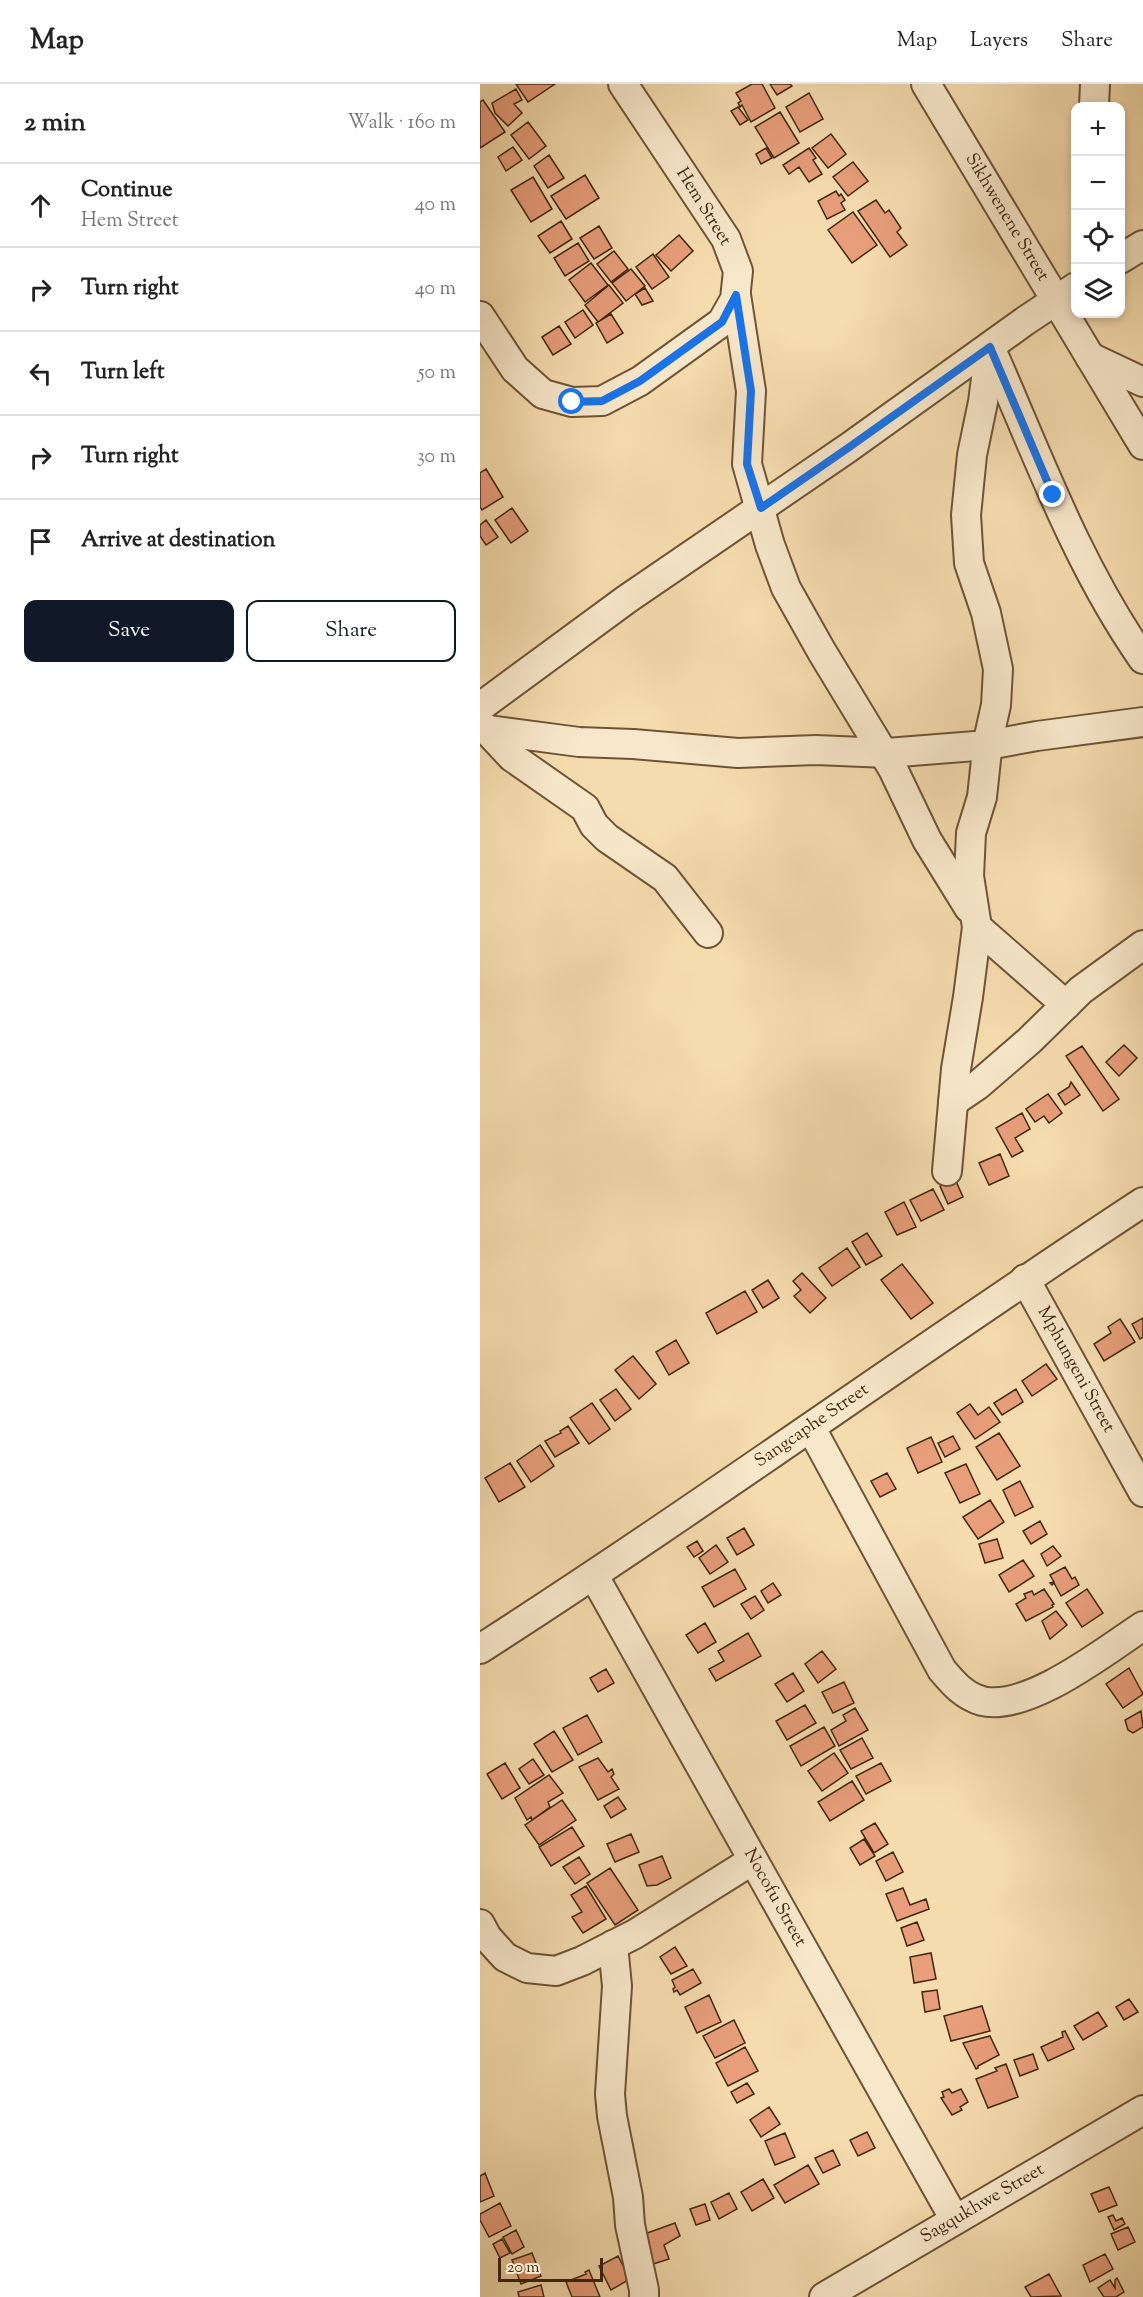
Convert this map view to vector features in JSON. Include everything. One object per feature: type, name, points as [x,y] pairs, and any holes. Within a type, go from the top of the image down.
[{"type":"street","name":"Hem Street","points":[[480,316],[515,369],[543,394],[572,402],[602,401],[640,381],[722,322],[736,295],[738,271],[726,239],[623,84]]},
{"type":"street","name":"Sikhwenene Street","points":[[926,84],[1066,293],[1090,357],[1143,445]]},
{"type":"street","points":[[1094,102],[1095,84]]},
{"type":"street","points":[[1125,256],[1143,244]]},
{"type":"street","points":[[482,722],[627,599],[848,448],[1066,293]]},
{"type":"street","points":[[736,295],[751,391],[747,464],[770,545],[786,588],[883,752],[927,840],[976,922],[1066,1005]]},
{"type":"street","points":[[990,347],[1053,495],[1101,592],[1143,659]]},
{"type":"street","points":[[947,1171],[953,1102],[976,922],[969,876],[971,833],[982,797],[988,745],[996,705],[998,669],[986,613],[969,562],[966,515],[972,455],[983,402],[990,347]]},
{"type":"street","points":[[1090,357],[1143,381]]},
{"type":"street","points":[[482,722],[579,742],[738,753],[816,750],[883,752],[988,745],[1143,722]]},
{"type":"street","points":[[482,722],[512,757],[585,808],[594,825],[607,838],[665,878],[708,933]]},
{"type":"street","points":[[953,1102],[978,1085],[1029,1041],[1081,990],[1143,945]]},
{"type":"street","name":"Sangcaphe Street","points":[[480,1649],[594,1576],[1025,1279],[1143,1202]]},
{"type":"street","name":"Mphungeni Street","points":[[1025,1279],[1143,1492]]},
{"type":"street","points":[[811,1428],[942,1670],[957,1688],[981,1701],[1009,1701],[1042,1690],[1143,1626]]},
{"type":"street","name":"Nocofu Street","points":[[594,1576],[956,2220]]},
{"type":"street","points":[[480,1924],[487,1937],[505,1957],[527,1968],[556,1971],[582,1962],[635,1934],[753,1860]]},
{"type":"street","points":[[613,1945],[617,1986],[610,2094],[612,2116],[628,2197],[630,2225],[644,2297]]},
{"type":"street","name":"Sagqukhwe Street","points":[[824,2297],[1143,2110]]},
{"type":"building","points":[[516,84],[555,84],[528,102]]},
{"type":"building","points":[[752,84],[762,84],[775,108],[751,122],[742,105],[740,107],[738,103],[741,101],[736,93]]},
{"type":"building","points":[[770,84],[790,84],[792,86],[777,95]]},
{"type":"building","points":[[516,89],[522,100],[514,104],[522,113],[508,126],[495,113],[492,103]]},
{"type":"building","points":[[809,93],[823,119],[800,132],[786,107]]},
{"type":"building","points":[[483,100],[505,132],[480,148],[480,102]]},
{"type":"building","points":[[738,107],[748,120],[740,125],[731,111]]},
{"type":"building","points":[[780,112],[799,143],[774,158],[755,127]]},
{"type":"building","points":[[528,122],[546,146],[529,159],[511,135]]},
{"type":"building","points":[[831,134],[846,154],[828,168],[812,148]]},
{"type":"building","points":[[513,147],[522,160],[506,171],[498,157]]},
{"type":"building","points":[[766,148],[772,158],[761,164],[756,154]]},
{"type":"building","points":[[809,148],[822,174],[809,182],[799,167],[789,174],[783,165]]},
{"type":"building","points":[[549,155],[564,178],[548,188],[534,166]]},
{"type":"building","points":[[853,162],[868,181],[848,196],[833,177]]},
{"type":"building","points":[[585,175],[599,198],[566,219],[551,196]]},
{"type":"building","points":[[533,177],[552,209],[531,222],[511,190]]},
{"type":"building","points":[[836,191],[845,200],[841,203],[845,210],[827,219],[818,201]]},
{"type":"building","points":[[876,200],[885,213],[889,210],[901,228],[897,232],[907,245],[890,257],[858,211]]},
{"type":"building","points":[[853,212],[877,245],[852,263],[828,230]]},
{"type":"building","points":[[561,221],[572,239],[550,253],[538,236]]},
{"type":"building","points":[[599,226],[612,248],[594,259],[580,238]]},
{"type":"building","points":[[679,235],[693,251],[671,271],[656,255]]},
{"type":"building","points":[[578,243],[589,261],[565,276],[554,258]]},
{"type":"building","points":[[614,251],[628,269],[611,282],[597,264]]},
{"type":"building","points":[[653,254],[669,277],[652,289],[636,267]]},
{"type":"building","points":[[591,263],[608,285],[585,302],[569,280]]},
{"type":"building","points":[[631,269],[645,286],[626,301],[612,283]]},
{"type":"building","points":[[609,285],[623,303],[598,322],[585,305]]},
{"type":"building","points":[[645,288],[653,301],[642,305],[635,294]]},
{"type":"building","points":[[583,310],[593,325],[575,338],[565,322]]},
{"type":"building","points":[[611,314],[623,333],[607,343],[596,323]]},
{"type":"building","points":[[559,326],[571,344],[553,355],[542,337]]},
{"type":"building","points":[[486,469],[503,497],[482,510],[480,507],[480,473]]},
{"type":"building","points":[[512,508],[528,531],[511,543],[495,520]]},
{"type":"building","points":[[486,520],[498,537],[486,545],[480,536],[480,525]]},
{"type":"building","points":[[1124,1045],[1137,1058],[1119,1076],[1106,1062]]},
{"type":"building","points":[[1082,1046],[1119,1099],[1103,1111],[1066,1056]]},
{"type":"building","points":[[1071,1082],[1080,1095],[1065,1105],[1058,1094],[1069,1087]]},
{"type":"building","points":[[1048,1094],[1062,1113],[1049,1123],[1044,1116],[1035,1122],[1026,1109]]},
{"type":"building","points":[[1022,1113],[1030,1129],[1015,1138],[1023,1151],[1012,1157],[996,1128]]},
{"type":"building","points":[[1000,1154],[1009,1176],[989,1185],[979,1163]]},
{"type":"building","points":[[955,1179],[963,1197],[948,1204],[940,1186]]},
{"type":"building","points":[[933,1189],[944,1210],[921,1221],[910,1200]]},
{"type":"building","points":[[904,1202],[916,1227],[897,1235],[885,1212]]},
{"type":"building","points":[[867,1233],[882,1256],[866,1265],[852,1242]]},
{"type":"building","points":[[847,1248],[860,1267],[832,1286],[819,1268]]},
{"type":"building","points":[[902,1264],[933,1303],[911,1319],[881,1280]]},
{"type":"building","points":[[802,1273],[826,1298],[810,1313],[794,1296],[801,1290],[793,1281]]},
{"type":"building","points":[[768,1280],[779,1298],[763,1308],[752,1290]]},
{"type":"building","points":[[745,1291],[757,1312],[717,1334],[706,1313]]},
{"type":"building","points":[[1143,1318],[1143,1337],[1140,1339],[1132,1324]]},
{"type":"building","points":[[1120,1319],[1135,1342],[1104,1361],[1094,1344],[1111,1333],[1108,1327]]},
{"type":"building","points":[[676,1340],[689,1363],[669,1375],[656,1352]]},
{"type":"building","points":[[633,1356],[656,1384],[639,1399],[615,1370]]},
{"type":"building","points":[[1046,1364],[1057,1379],[1032,1396],[1022,1381]]},
{"type":"building","points":[[616,1389],[631,1409],[615,1421],[600,1400]]},
{"type":"building","points":[[1016,1389],[1023,1402],[1002,1415],[994,1403]]},
{"type":"building","points":[[592,1403],[610,1429],[589,1444],[570,1418]]},
{"type":"building","points":[[970,1404],[978,1415],[989,1407],[1000,1422],[975,1439],[957,1413]]},
{"type":"building","points":[[568,1426],[579,1443],[555,1457],[545,1441],[561,1433],[560,1431]]},
{"type":"building","points":[[999,1433],[1020,1466],[997,1480],[976,1447]]},
{"type":"building","points":[[953,1436],[960,1449],[945,1457],[938,1443]]},
{"type":"building","points":[[931,1437],[942,1462],[918,1473],[907,1448]]},
{"type":"building","points":[[540,1445],[554,1466],[531,1482],[517,1461]]},
{"type":"building","points":[[510,1463],[525,1487],[499,1502],[485,1478]]},
{"type":"building","points":[[966,1464],[980,1494],[960,1503],[945,1473]]},
{"type":"building","points":[[887,1473],[896,1489],[880,1497],[871,1481]]},
{"type":"building","points":[[1020,1481],[1033,1507],[1015,1516],[1003,1490]]},
{"type":"building","points":[[990,1500],[1004,1522],[978,1539],[963,1517]]},
{"type":"building","points":[[1040,1521],[1047,1534],[1031,1544],[1023,1531]]},
{"type":"building","points":[[744,1528],[754,1545],[737,1555],[727,1538]]},
{"type":"building","points":[[997,1539],[1003,1558],[985,1563],[979,1544]]},
{"type":"building","points":[[697,1541],[703,1551],[694,1557],[687,1547]]},
{"type":"building","points":[[716,1545],[728,1562],[710,1574],[699,1558]]},
{"type":"building","points":[[1053,1546],[1061,1556],[1047,1566],[1041,1554]]},
{"type":"building","points":[[1023,1560],[1034,1576],[1009,1592],[999,1575]]},
{"type":"building","points":[[1065,1567],[1072,1579],[1075,1577],[1079,1585],[1061,1596],[1054,1583],[1052,1585],[1050,1583],[1054,1582],[1050,1575]]},
{"type":"building","points":[[735,1569],[746,1589],[714,1607],[702,1587]]},
{"type":"building","points":[[773,1583],[781,1595],[768,1603],[761,1591]]},
{"type":"building","points":[[1044,1589],[1054,1604],[1053,1607],[1026,1621],[1016,1604],[1026,1598],[1024,1594],[1032,1591],[1034,1595]]},
{"type":"building","points":[[1087,1589],[1103,1613],[1082,1627],[1066,1603]]},
{"type":"building","points":[[755,1596],[764,1610],[751,1619],[741,1604]]},
{"type":"building","points":[[1056,1611],[1067,1625],[1050,1639],[1042,1621]]},
{"type":"building","points":[[705,1623],[716,1642],[698,1653],[686,1635]]},
{"type":"building","points":[[748,1633],[761,1656],[716,1681],[709,1669],[724,1661],[718,1651]]},
{"type":"building","points":[[822,1651],[836,1669],[818,1683],[805,1664]]},
{"type":"building","points":[[1129,1668],[1143,1694],[1123,1708],[1106,1684]]},
{"type":"building","points":[[606,1669],[614,1683],[598,1692],[590,1678]]},
{"type":"building","points":[[793,1673],[804,1691],[787,1702],[775,1684]]},
{"type":"building","points":[[844,1682],[854,1703],[833,1713],[822,1692]]},
{"type":"building","points":[[805,1705],[816,1723],[787,1740],[776,1721]]},
{"type":"building","points":[[855,1708],[868,1730],[839,1746],[831,1730],[846,1721],[843,1715]]},
{"type":"building","points":[[1141,1711],[1143,1727],[1133,1733],[1128,1730],[1125,1720]]},
{"type":"building","points":[[587,1715],[602,1742],[578,1755],[563,1728]]},
{"type":"building","points":[[824,1727],[835,1746],[801,1766],[790,1746]]},
{"type":"building","points":[[554,1731],[573,1760],[552,1772],[534,1744]]},
{"type":"building","points":[[862,1738],[873,1758],[851,1769],[840,1750]]},
{"type":"building","points":[[834,1753],[848,1773],[822,1791],[808,1771]]},
{"type":"building","points":[[598,1758],[608,1772],[612,1769],[614,1774],[611,1777],[619,1789],[598,1800],[579,1767]]},
{"type":"building","points":[[533,1759],[544,1775],[529,1784],[519,1769]]},
{"type":"building","points":[[505,1763],[520,1788],[502,1799],[487,1774]]},
{"type":"building","points":[[881,1763],[891,1781],[866,1794],[856,1776]]},
{"type":"building","points":[[549,1775],[563,1793],[548,1802],[550,1807],[532,1820],[531,1817],[527,1820],[515,1798]]},
{"type":"building","points":[[852,1781],[864,1800],[830,1821],[818,1802]]},
{"type":"building","points":[[618,1797],[626,1809],[611,1818],[604,1806]]},
{"type":"building","points":[[562,1800],[576,1820],[539,1845],[525,1825]]},
{"type":"building","points":[[875,1823],[888,1844],[874,1853],[861,1831]]},
{"type":"building","points":[[572,1827],[584,1846],[551,1866],[539,1847]]},
{"type":"building","points":[[631,1834],[639,1852],[615,1862],[607,1844]]},
{"type":"building","points":[[864,1839],[875,1856],[860,1865],[850,1848]]},
{"type":"building","points":[[893,1852],[903,1872],[886,1881],[876,1861]]},
{"type":"building","points":[[662,1856],[671,1878],[657,1885],[647,1886],[639,1865]]},
{"type":"building","points":[[579,1857],[590,1874],[575,1884],[563,1867]]},
{"type":"building","points":[[610,1868],[638,1910],[615,1925],[587,1883]]},
{"type":"building","points":[[586,1886],[606,1919],[583,1933],[572,1917],[582,1912],[571,1895]]},
{"type":"building","points":[[903,1888],[910,1905],[926,1899],[929,1909],[897,1921],[886,1894]]},
{"type":"building","points":[[917,1922],[924,1940],[907,1946],[901,1928]]},
{"type":"building","points":[[675,1947],[687,1966],[671,1974],[660,1957]]},
{"type":"building","points":[[931,1953],[936,1979],[914,1983],[910,1957]]},
{"type":"building","points":[[693,1969],[701,1983],[680,1995],[677,1990],[674,1992],[675,1987],[672,1980]]},
{"type":"building","points":[[937,1990],[940,2009],[925,2012],[922,1992]]},
{"type":"building","points":[[709,1995],[721,2022],[697,2033],[685,2007]]},
{"type":"building","points":[[1129,1999],[1138,2012],[1124,2020],[1116,2007]]},
{"type":"building","points":[[982,2006],[990,2031],[951,2041],[944,2016]]},
{"type":"building","points":[[1098,2012],[1107,2026],[1083,2040],[1074,2026]]},
{"type":"building","points":[[734,2020],[745,2043],[715,2058],[703,2036]]},
{"type":"building","points":[[1065,2031],[1074,2049],[1048,2061],[1041,2047],[1063,2037],[1062,2032]]},
{"type":"building","points":[[990,2036],[999,2055],[976,2069],[963,2043]]},
{"type":"building","points":[[745,2047],[758,2071],[728,2086],[716,2063]]},
{"type":"building","points":[[1033,2054],[1038,2069],[1020,2076],[1014,2060]]},
{"type":"building","points":[[1006,2064],[1018,2097],[988,2108],[976,2079],[997,2071],[995,2068]]},
{"type":"building","points":[[747,2083],[754,2094],[737,2103],[731,2092]]},
{"type":"building","points":[[949,2089],[952,2093],[961,2089],[968,2102],[960,2107],[962,2110],[952,2115],[941,2098],[944,2097],[942,2092]]},
{"type":"building","points":[[769,2107],[780,2124],[761,2137],[750,2120]]},
{"type":"building","points":[[867,2132],[875,2148],[858,2156],[850,2140]]},
{"type":"building","points":[[785,2133],[795,2157],[775,2165],[765,2141]]},
{"type":"building","points":[[833,2150],[840,2165],[823,2173],[815,2158]]},
{"type":"building","points":[[808,2165],[819,2184],[785,2203],[774,2185]]},
{"type":"building","points":[[485,2173],[494,2196],[480,2202],[480,2176]]},
{"type":"building","points":[[763,2179],[774,2198],[752,2211],[741,2192]]},
{"type":"building","points":[[1109,2187],[1117,2205],[1099,2212],[1091,2194]]},
{"type":"building","points":[[729,2193],[737,2209],[719,2219],[711,2202]]},
{"type":"building","points":[[500,2203],[511,2226],[489,2237],[480,2220],[480,2214]]},
{"type":"building","points":[[705,2204],[710,2220],[696,2225],[690,2209]]},
{"type":"building","points":[[1113,2215],[1116,2221],[1122,2218],[1125,2224],[1114,2230],[1108,2217]]},
{"type":"building","points":[[675,2223],[680,2236],[664,2245],[669,2259],[650,2265],[639,2236]]},
{"type":"building","points":[[1128,2227],[1135,2242],[1118,2250],[1111,2234]]},
{"type":"building","points":[[516,2230],[524,2247],[512,2254],[503,2237]]},
{"type":"building","points":[[502,2239],[510,2253],[500,2258],[493,2244]]},
{"type":"building","points":[[532,2253],[541,2276],[521,2284],[512,2260]]},
{"type":"building","points":[[1105,2254],[1113,2269],[1090,2282],[1083,2265]]},
{"type":"building","points":[[618,2256],[630,2279],[611,2290],[599,2266]]},
{"type":"building","points":[[589,2270],[600,2297],[572,2297],[566,2282],[586,2274],[585,2272]]},
{"type":"building","points":[[1049,2274],[1061,2296],[1031,2297],[1025,2287]]},
{"type":"building","points":[[1117,2278],[1124,2292],[1116,2297],[1104,2297],[1098,2288],[1110,2280],[1115,2288]]},
{"type":"building","points":[[541,2285],[544,2297],[519,2297],[518,2292]]},
{"type":"route","points":[[572,402],[602,401],[640,381],[722,322],[736,295],[751,391],[747,464],[761,508],[990,347],[1053,495]]}]
